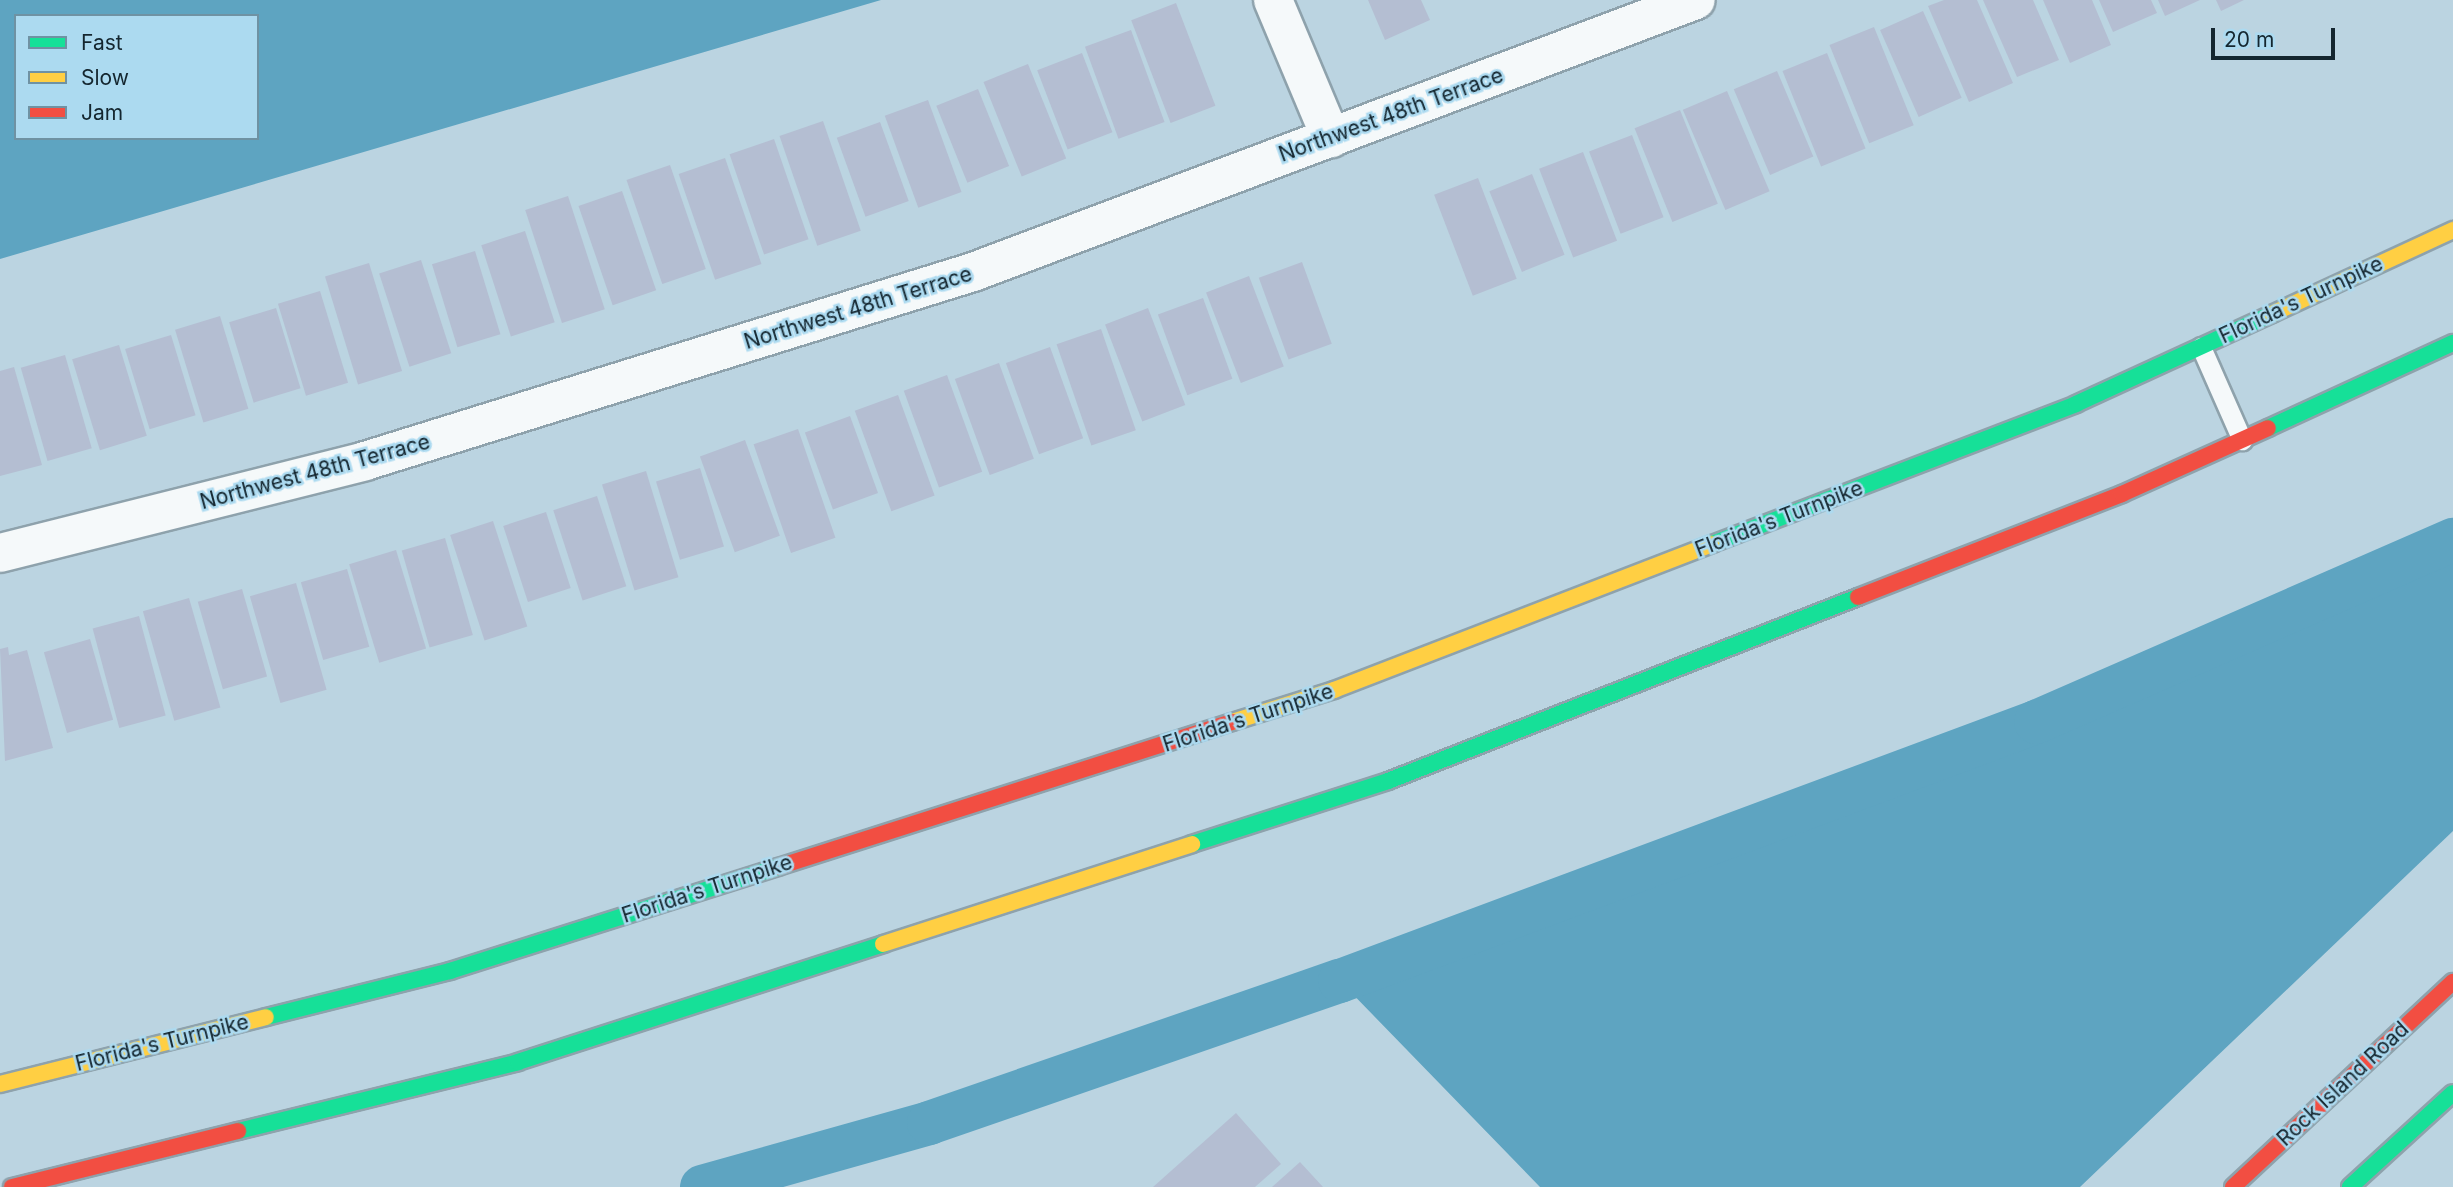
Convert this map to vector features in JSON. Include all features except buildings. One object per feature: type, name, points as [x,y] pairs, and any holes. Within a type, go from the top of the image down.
[{"type":"main road","name":"Florida's Turnpike","points":[[0,1084],[450,971],[1334,690],[2076,404],[2453,230]]},
{"type":"main road","points":[[12,1187],[518,1062],[1388,781],[2122,494],[2453,343]]},
{"type":"main road","name":"Rock Island Road","points":[[2233,1187],[2453,982]]},
{"type":"main road","points":[[2350,1187],[2453,1093]]},
{"type":"street","points":[[1273,0],[1331,138]]},
{"type":"street","name":"Northwest 48th Terrace","points":[[0,553],[365,461],[946,281],[1696,0]]},
{"type":"lane","points":[[2201,347],[2242,440]]},
{"type":"water","points":[[0,0],[881,0],[0,259]]},
{"type":"water","points":[[2453,540],[2453,831],[2080,1187],[1540,1187],[1340,981],[2036,722]]},
{"type":"waterway","points":[[702,1187],[929,1123],[1340,981],[2036,722],[2453,540]]},
{"type":"traffic: fast","points":[[1712,544],[2076,404],[2272,314]]},
{"type":"traffic: fast","points":[[2268,428],[2453,343]]},
{"type":"traffic: fast","points":[[1192,844],[1388,781],[1858,597]]},
{"type":"traffic: fast","points":[[266,1017],[450,971],[778,867]]},
{"type":"traffic: fast","points":[[238,1131],[518,1062],[883,944]]},
{"type":"traffic: fast","points":[[2350,1187],[2453,1093]]},
{"type":"traffic: slow","points":[[2272,314],[2453,230]]},
{"type":"traffic: slow","points":[[1232,722],[1334,690],[1712,544]]},
{"type":"traffic: slow","points":[[883,944],[1192,844]]},
{"type":"traffic: slow","points":[[0,1084],[266,1017]]},
{"type":"traffic: jam","points":[[1858,597],[2122,494],[2268,428]]},
{"type":"traffic: jam","points":[[778,867],[1232,722]]},
{"type":"traffic: jam","points":[[2233,1187],[2453,982]]},
{"type":"traffic: jam","points":[[12,1187],[238,1131]]}]
